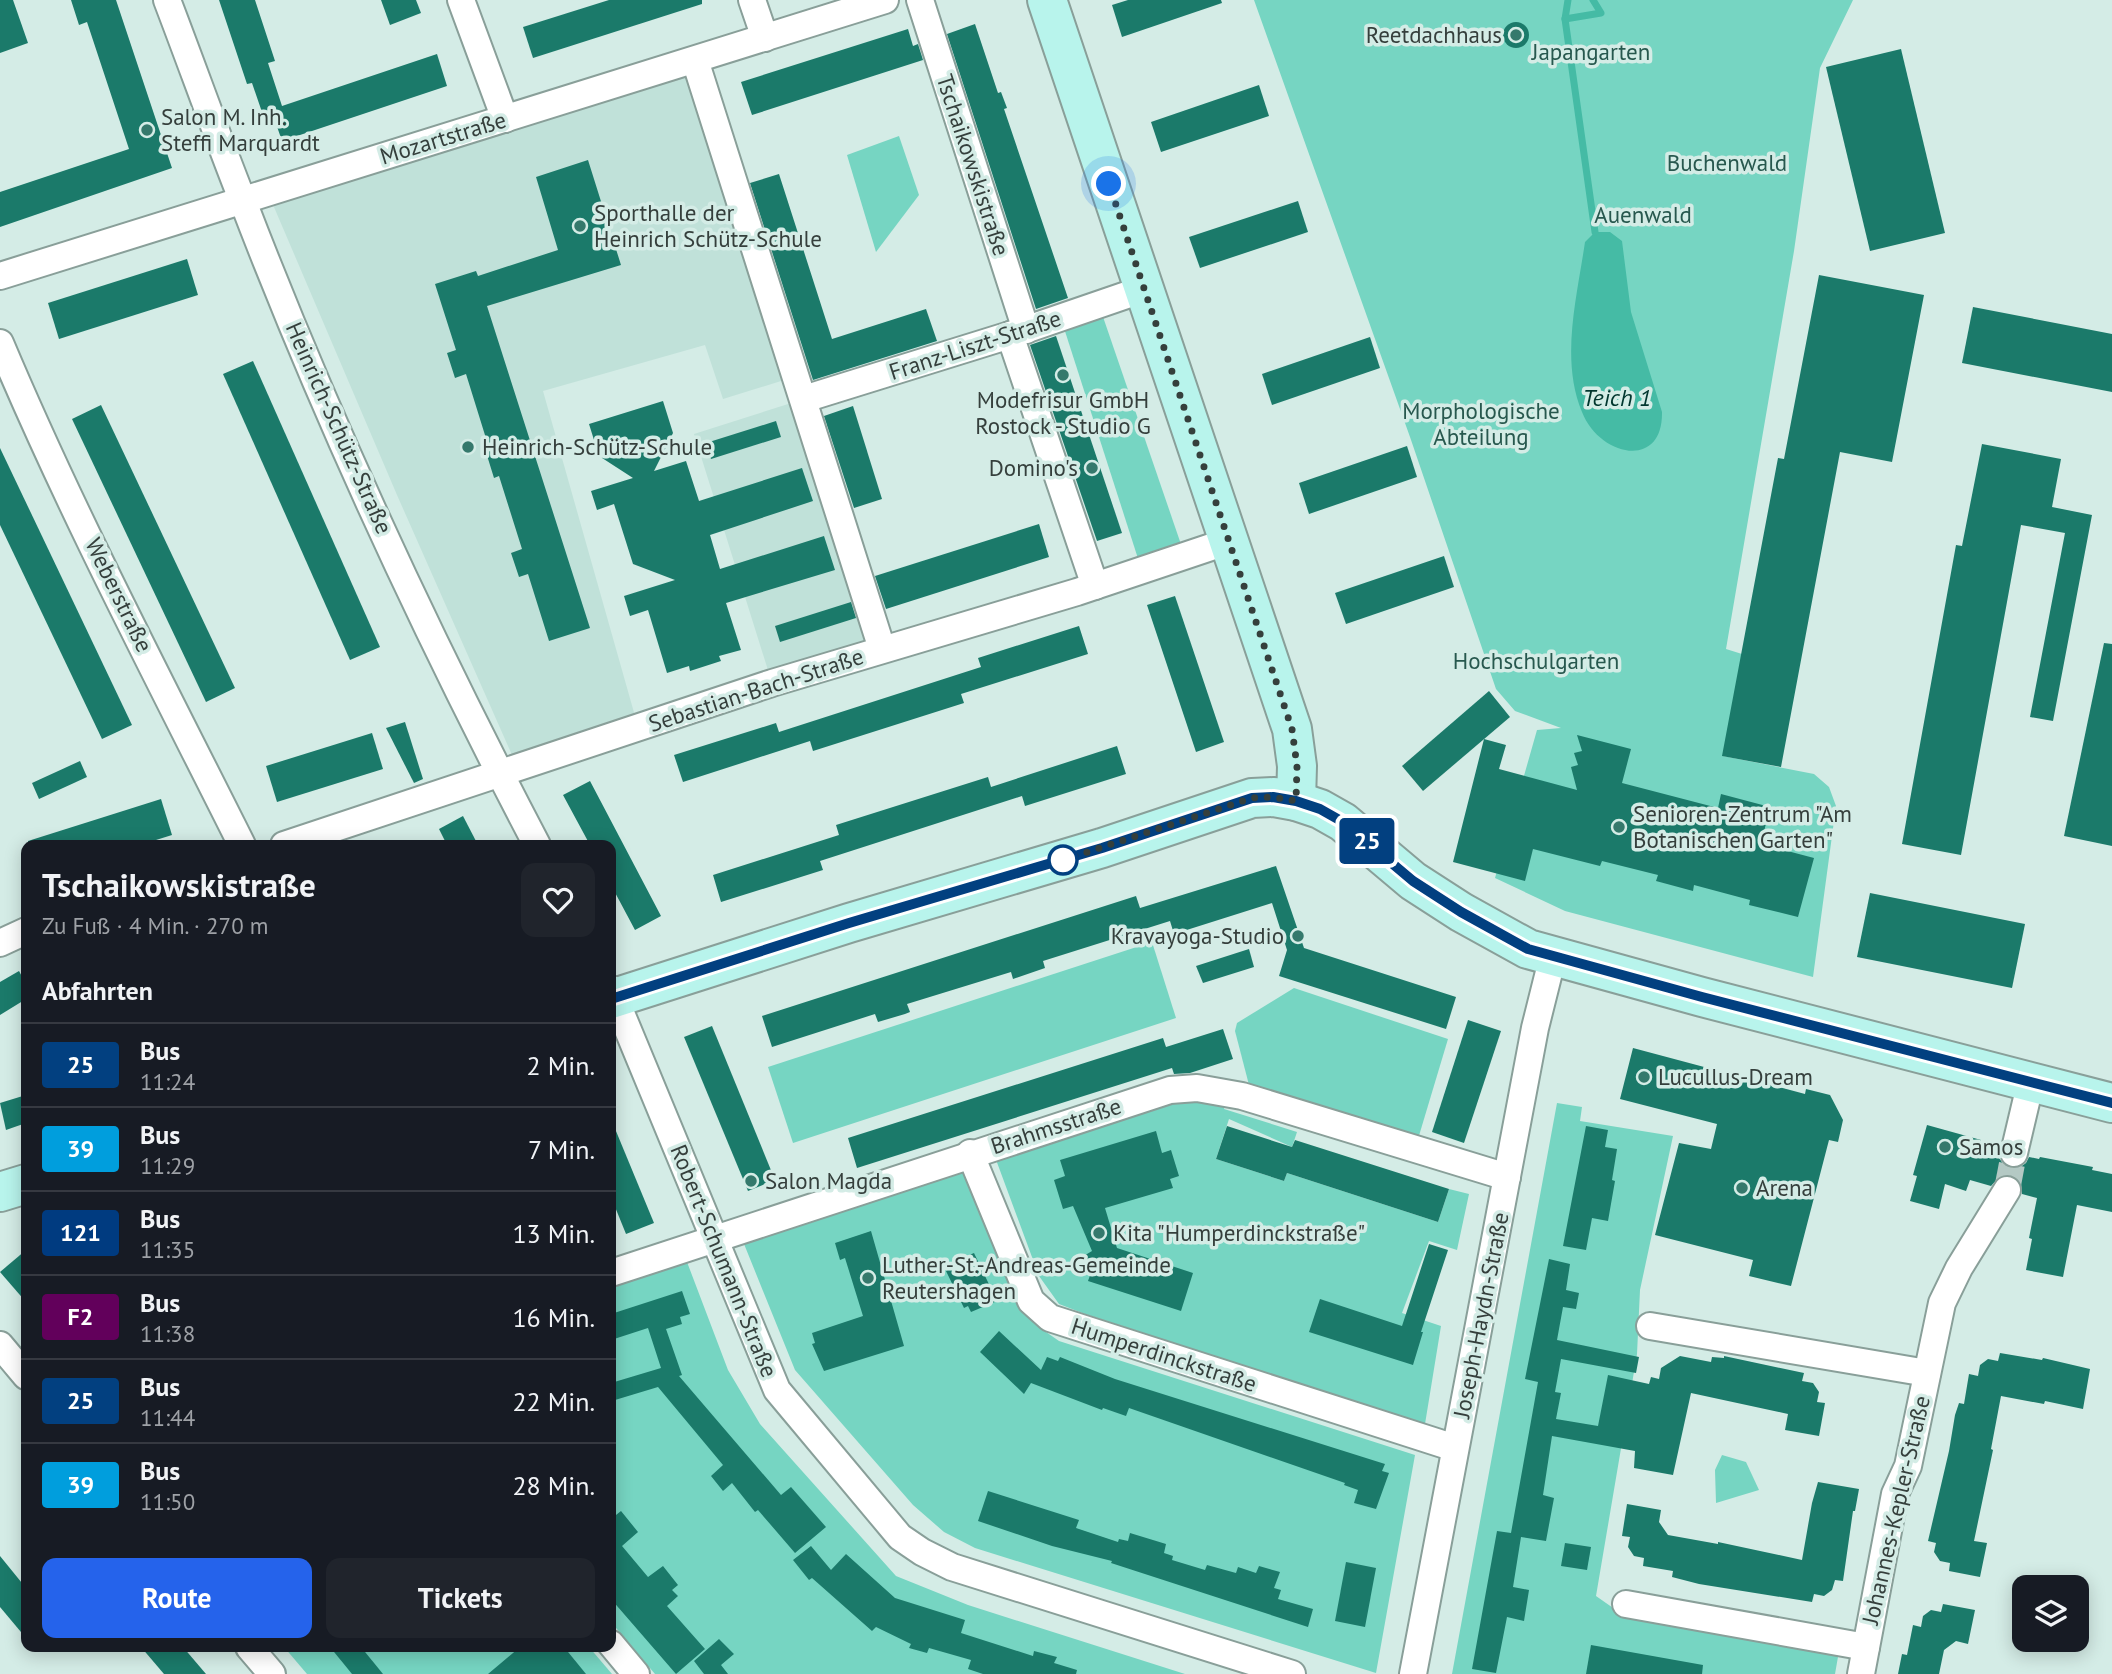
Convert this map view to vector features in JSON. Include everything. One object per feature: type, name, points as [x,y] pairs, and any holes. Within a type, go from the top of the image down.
[{"type":"street","name":"Heinrich-Schütz-Straße","points":[[167,0],[243,202],[318,383],[423,618],[534,840]]},
{"type":"street","points":[[461,0],[505,119]]},
{"type":"street","points":[[752,0],[765,38]]},
{"type":"street","name":"Mozartstraße","points":[[0,276],[885,0]]},
{"type":"street","name":"Tschaikowskistraße","points":[[920,0],[1095,586]]},
{"type":"street","points":[[1046,0],[1292,729],[1297,766],[1296,801]]},
{"type":"street","points":[[695,60],[882,649]]},
{"type":"street","name":"Franz-Liszt-Straße","points":[[804,399],[1018,332],[1144,289]]},
{"type":"street","name":"Weberstraße","points":[[0,343],[101,560],[240,840]]},
{"type":"street","name":"Sebastian-Bach-Straße","points":[[299,840],[882,649],[1095,586],[1229,541]]},
{"type":"street","points":[[616,994],[1102,848],[1252,798],[1273,797],[1320,809],[1343,822],[1413,881],[1461,912],[1528,949],[2112,1103]]},
{"type":"street","name":"Joseph-Haydn-Straße","points":[[1413,1674],[1535,1028],[1553,957]]},
{"type":"street","name":"Robert-Schumann-Straße","points":[[616,1005],[776,1390],[900,1537],[952,1567],[1292,1674]]},
{"type":"street","points":[[2014,1153],[2031,1081]]},
{"type":"street","name":"Brahmsstraße","points":[[616,1271],[970,1153],[1170,1090],[1197,1088],[1242,1096],[1507,1177]]},
{"type":"street","name":"Humperdinckstraße","points":[[970,1153],[1031,1301],[1049,1318],[1455,1448]]},
{"type":"street","points":[[0,1192],[21,1186]]},
{"type":"street","name":"Johannes-Kepler-Straße","points":[[1861,1674],[1895,1494],[1908,1466],[1942,1303],[1959,1268],[2007,1190]]},
{"type":"street","name":"Johannes-Kepler-Straße","points":[[1650,1326],[1927,1373]]},
{"type":"street","points":[[0,1345],[21,1370]]},
{"type":"street","name":"Johannes-Kepler-Straße","points":[[1626,1604],[1866,1647]]},
{"type":"street","points":[[616,1650],[636,1674]]},
{"type":"street","points":[[253,1652],[272,1674]]},
{"type":"shaded area","name":"Heinrich-Schütz-Schule","points":[[695,60],[797,376],[723,399],[705,345],[543,391],[635,716],[512,755],[268,193]]},
{"type":"shaded area","points":[[804,399],[882,649],[772,683],[694,434]]},
{"type":"green space","points":[[1254,0],[1853,0],[1820,68],[1794,251],[1726,649],[1742,654],[1723,756],[1814,774],[1829,787],[1836,806],[1813,977],[1565,911],[1495,878],[1537,730],[1561,728],[1515,711],[1496,689],[1410,437]]},
{"type":"green space","points":[[899,136],[919,195],[876,252],[847,155]]},
{"type":"green space","points":[[1101,311],[1185,556],[1142,571],[1063,325]]},
{"type":"green space","points":[[1152,942],[1176,1018],[793,1143],[768,1067]]},
{"type":"green space","points":[[1294,988],[1448,1039],[1418,1139],[1249,1085],[1235,1031],[1237,1023]]},
{"type":"green space","points":[[1227,1097],[1224,1109],[1297,1132],[1292,1147],[1229,1119],[1216,1159],[1284,1181],[1287,1173],[1438,1222],[1449,1189],[1469,1194],[1457,1250],[1429,1241],[1402,1313],[1441,1326],[1425,1424],[1085,1314],[1059,1304],[1039,1276],[995,1157],[1159,1102]]},
{"type":"green space","points":[[1557,1103],[1582,1107],[1580,1121],[1673,1136],[1640,1290],[1637,1354],[1596,1596],[1626,1617],[1839,1651],[1835,1674],[1452,1674]]},
{"type":"green space","points":[[962,1171],[1016,1300],[1036,1325],[1059,1341],[1415,1455],[1376,1673],[975,1548],[944,1532],[913,1505],[795,1370],[742,1239]]},
{"type":"green space","points":[[687,1262],[728,1370],[760,1424],[896,1576],[968,1605],[1185,1674],[655,1674],[616,1628],[616,1286]]},
{"type":"green space","points":[[1722,1455],[1746,1462],[1759,1490],[1716,1503],[1715,1470]]},
{"type":"green space","points":[[288,1652],[593,1652],[612,1674],[307,1674]]},
{"type":"water","name":"Teich 1","points":[[1595,232],[1610,232],[1622,241],[1631,312],[1662,412],[1660,431],[1652,443],[1642,450],[1629,451],[1602,439],[1590,427],[1575,392],[1572,328],[1585,242]]},
{"type":"building","points":[[0,0],[13,0],[28,43],[0,53]]},
{"type":"building","points":[[71,0],[116,0],[172,168],[0,227],[0,192],[129,149],[87,22],[79,25]]},
{"type":"building","points":[[219,0],[255,0],[275,61],[268,63],[282,106],[437,54],[447,86],[282,141],[273,115],[264,118],[252,83],[247,84]]},
{"type":"building","points":[[381,0],[416,0],[421,13],[390,25]]},
{"type":"building","points":[[609,0],[702,0],[702,4],[533,58],[523,27]]},
{"type":"building","points":[[1128,0],[1221,0],[1222,3],[1122,37],[1112,5]]},
{"type":"building","name":"Reetdachhaus","points":[[1516,22],[1525,26],[1529,35],[1525,44],[1516,48],[1507,44],[1503,35],[1507,26]]},
{"type":"building","points":[[975,24],[998,93],[1001,92],[1007,108],[1004,109],[1068,298],[1036,309],[947,34]]},
{"type":"building","points":[[908,29],[913,46],[918,44],[923,60],[752,115],[741,82]]},
{"type":"building","points":[[1901,49],[1945,233],[1870,251],[1826,67]]},
{"type":"building","points":[[1259,85],[1269,116],[1161,152],[1151,122]]},
{"type":"building","points":[[588,160],[621,265],[487,306],[590,628],[549,641],[528,574],[519,577],[511,553],[522,549],[499,476],[494,478],[485,449],[489,448],[466,374],[455,378],[447,353],[456,350],[435,284],[476,271],[478,276],[558,250],[536,177]]},
{"type":"building","points":[[779,174],[832,339],[926,309],[937,341],[813,380],[750,183]]},
{"type":"building","points":[[1298,201],[1308,232],[1200,268],[1189,237]]},
{"type":"building","points":[[187,259],[198,295],[59,339],[48,303]]},
{"type":"building","points":[[1819,275],[1924,295],[1892,462],[1840,452],[1781,767],[1722,756],[1778,458],[1784,459]]},
{"type":"building","points":[[1973,307],[2112,334],[2112,392],[1962,363]]},
{"type":"building","points":[[1056,336],[1122,533],[1097,541],[1030,345]]},
{"type":"building","points":[[1370,337],[1380,368],[1272,405],[1262,374]]},
{"type":"building","points":[[253,361],[380,647],[350,660],[223,374]]},
{"type":"building","points":[[663,401],[673,433],[654,471],[686,461],[699,501],[802,468],[813,501],[710,535],[720,569],[824,536],[835,570],[726,603],[741,650],[719,656],[721,661],[690,671],[689,666],[667,673],[648,610],[630,616],[624,596],[675,580],[633,564],[614,504],[597,510],[591,491],[633,478],[599,456],[589,424]]},
{"type":"building","points":[[101,405],[235,688],[206,702],[72,419]]},
{"type":"building","points":[[853,406],[882,499],[854,508],[824,416]]},
{"type":"building","points":[[776,421],[781,437],[711,459],[706,443]]},
{"type":"building","points":[[1982,444],[2061,459],[2052,507],[2092,515],[2053,721],[2030,717],[2065,533],[2021,525],[1961,855],[1902,844],[1956,545],[1962,546]]},
{"type":"building","points":[[1407,446],[1417,477],[1309,514],[1299,483]]},
{"type":"building","points":[[0,448],[132,725],[102,739],[0,525]]},
{"type":"building","points":[[1039,524],[1049,557],[886,609],[875,576]]},
{"type":"building","points":[[1444,556],[1454,587],[1346,624],[1335,593]]},
{"type":"building","points":[[1175,596],[1224,742],[1196,752],[1147,605]]},
{"type":"building","points":[[851,602],[856,618],[780,642],[775,626]]},
{"type":"building","points":[[1079,626],[1088,654],[961,694],[964,703],[813,751],[810,741],[683,782],[674,755],[776,723],[779,732],[981,667],[978,658]]},
{"type":"building","points":[[2104,643],[2112,644],[2112,846],[2064,836]]},
{"type":"building","points":[[1489,691],[1510,717],[1423,791],[1402,766]]},
{"type":"building","points":[[405,722],[423,779],[414,783],[386,728]]},
{"type":"building","points":[[372,733],[383,769],[277,802],[266,766]]},
{"type":"building","name":"Senioren-Zentrum \"Am Botanischen Garten\"","points":[[1577,735],[1631,749],[1622,783],[1718,808],[1721,794],[1770,807],[1761,844],[1814,858],[1798,917],[1749,905],[1750,900],[1694,885],[1693,891],[1656,881],[1658,875],[1602,861],[1600,866],[1533,849],[1525,881],[1453,862],[1484,739],[1506,745],[1499,769],[1577,790],[1571,767],[1578,765],[1574,753],[1582,751]]},
{"type":"building","points":[[1117,746],[1126,774],[1025,806],[1022,796],[820,861],[823,870],[721,902],[713,875],[839,835],[836,825],[988,777],[991,787]]},
{"type":"building","points":[[80,761],[87,777],[39,799],[32,783]]},
{"type":"building","points":[[590,781],[661,916],[635,930],[616,894],[616,840],[587,840],[563,795]]},
{"type":"building","points":[[161,799],[172,835],[156,840],[31,840]]},
{"type":"building","points":[[463,816],[475,840],[444,840],[439,829]]},
{"type":"building","points":[[1276,866],[1304,948],[1456,997],[1446,1029],[1279,976],[1287,950],[1272,903],[1174,934],[1170,921],[1043,961],[1045,968],[1013,979],[1011,972],[907,1004],[910,1012],[905,1014],[878,1022],[875,1014],[772,1047],[762,1016],[1136,896],[1140,908]]},
{"type":"building","points":[[1870,893],[2025,924],[2012,988],[1857,957]]},
{"type":"building","points":[[1249,949],[1254,967],[1203,983],[1196,966]]},
{"type":"building","points":[[19,971],[21,975],[21,1002],[0,1015],[0,982]]},
{"type":"building","points":[[1468,1020],[1501,1031],[1464,1143],[1432,1132]]},
{"type":"building","points":[[712,1026],[775,1180],[748,1191],[684,1037]]},
{"type":"building","points":[[1223,1029],[1233,1059],[1190,1073],[1174,1074],[1172,1068],[857,1168],[848,1138],[1163,1038],[1166,1047]]},
{"type":"building","name":"Arena","points":[[1633,1048],[1805,1094],[1806,1089],[1830,1095],[1843,1120],[1838,1142],[1829,1140],[1791,1286],[1749,1276],[1753,1260],[1655,1235],[1679,1143],[1711,1149],[1717,1124],[1620,1099]]},
{"type":"building","points":[[21,1097],[21,1125],[6,1130],[0,1103]]},
{"type":"building","points":[[1927,1125],[1981,1140],[1980,1144],[1999,1149],[1999,1158],[2010,1168],[2019,1168],[2029,1157],[2040,1157],[2093,1167],[2092,1170],[2112,1174],[2112,1212],[2077,1205],[2063,1277],[2026,1270],[2037,1198],[2022,1194],[2021,1183],[2015,1176],[2000,1176],[1991,1186],[1970,1180],[1966,1191],[1945,1184],[1939,1209],[1910,1201],[1917,1176],[1913,1175]]},
{"type":"building","points":[[1227,1126],[1292,1147],[1295,1140],[1449,1189],[1438,1222],[1287,1173],[1284,1181],[1216,1159]]},
{"type":"building","points":[[1586,1126],[1608,1130],[1605,1147],[1617,1149],[1608,1221],[1592,1218],[1586,1250],[1563,1246]]},
{"type":"building","points":[[616,1131],[654,1223],[626,1234],[616,1209]]},
{"type":"building","name":"Kita \"Humperdinckstraße\"","points":[[1156,1131],[1162,1153],[1171,1150],[1179,1176],[1170,1179],[1173,1188],[1105,1208],[1117,1248],[1193,1273],[1181,1311],[1088,1281],[1093,1267],[1082,1257],[1092,1251],[1073,1206],[1063,1209],[1054,1180],[1065,1176],[1060,1160]]},
{"type":"building","points":[[871,1231],[904,1346],[824,1371],[812,1344],[815,1343],[812,1333],[863,1316],[845,1258],[840,1260],[835,1243]]},
{"type":"building","points":[[1429,1244],[1448,1250],[1413,1365],[1309,1332],[1320,1299],[1402,1326]]},
{"type":"building","points":[[974,1253],[997,1301],[971,1312],[968,1306],[964,1308],[946,1271],[951,1268],[948,1264]]},
{"type":"building","points":[[21,1254],[21,1296],[0,1272]]},
{"type":"building","points":[[1549,1259],[1570,1264],[1566,1290],[1579,1293],[1576,1309],[1563,1307],[1557,1340],[1639,1357],[1636,1373],[1561,1359],[1555,1392],[1561,1393],[1556,1419],[1598,1426],[1608,1375],[1649,1384],[1651,1377],[1659,1379],[1661,1368],[1680,1356],[1711,1362],[1712,1357],[1724,1356],[1804,1373],[1802,1381],[1813,1383],[1819,1392],[1817,1402],[1825,1403],[1819,1436],[1785,1430],[1788,1414],[1691,1393],[1673,1475],[1634,1468],[1635,1451],[1552,1436],[1543,1495],[1554,1498],[1546,1541],[1521,1537],[1513,1587],[1529,1590],[1524,1621],[1507,1617],[1496,1673],[1472,1669],[1497,1531],[1511,1533],[1538,1382],[1525,1379]]},
{"type":"building","points":[[682,1291],[690,1314],[680,1317],[682,1324],[666,1329],[682,1375],[679,1376],[781,1495],[791,1487],[826,1527],[795,1553],[758,1510],[755,1512],[732,1483],[723,1491],[711,1476],[723,1465],[658,1387],[616,1400],[616,1382],[661,1368],[648,1328],[616,1338],[616,1312]]},
{"type":"building","points":[[999,1331],[1041,1370],[1047,1357],[1058,1361],[1060,1357],[1115,1379],[1385,1464],[1382,1471],[1389,1473],[1376,1509],[1354,1503],[1358,1490],[1344,1485],[1345,1483],[1129,1408],[1126,1416],[1103,1408],[1102,1410],[1031,1383],[1024,1394],[980,1352]]},
{"type":"building","points":[[2000,1353],[2042,1360],[2043,1358],[2090,1369],[2083,1409],[2001,1396],[1974,1541],[1987,1543],[1980,1577],[1949,1571],[1950,1563],[1940,1561],[1934,1552],[1936,1543],[1928,1541],[1955,1415],[1959,1403],[1964,1404],[1969,1374],[1978,1376],[1980,1365],[1988,1359],[1998,1361]]},
{"type":"building","points":[[1818,1482],[1859,1489],[1853,1511],[1843,1581],[1835,1580],[1832,1590],[1824,1596],[1814,1594],[1812,1602],[1699,1584],[1672,1577],[1673,1571],[1643,1566],[1644,1558],[1634,1556],[1628,1547],[1630,1537],[1622,1536],[1627,1504],[1661,1510],[1659,1522],[1668,1535],[1718,1542],[1802,1560]]},
{"type":"building","points":[[988,1491],[1079,1520],[1076,1528],[1118,1542],[1119,1539],[1128,1541],[1130,1533],[1166,1544],[1164,1553],[1173,1556],[1172,1560],[1205,1570],[1207,1565],[1236,1573],[1238,1567],[1256,1573],[1259,1566],[1280,1572],[1274,1588],[1281,1590],[1278,1599],[1313,1609],[1308,1627],[1111,1563],[1112,1561],[1052,1546],[978,1521]]},
{"type":"building","points":[[621,1511],[638,1532],[622,1546],[648,1577],[663,1566],[678,1585],[672,1590],[678,1596],[667,1606],[705,1649],[676,1674],[616,1605],[616,1515]]},
{"type":"building","points":[[1565,1543],[1591,1547],[1587,1570],[1561,1566]]},
{"type":"building","points":[[811,1546],[831,1570],[846,1554],[895,1598],[965,1620],[961,1633],[1033,1656],[1034,1651],[1057,1657],[1054,1663],[1077,1670],[1076,1674],[983,1674],[968,1669],[971,1660],[929,1648],[927,1653],[909,1648],[911,1644],[876,1627],[872,1631],[812,1578],[809,1580],[793,1560]]},
{"type":"building","points":[[0,1556],[21,1582],[21,1632],[0,1607]]},
{"type":"building","points":[[1346,1562],[1376,1568],[1365,1627],[1335,1621]]},
{"type":"building","points":[[1943,1604],[1975,1610],[1968,1644],[1956,1641],[1944,1650],[1939,1674],[1898,1674],[1902,1654],[1907,1655],[1913,1625],[1921,1627],[1923,1616],[1931,1610],[1941,1612]]},
{"type":"building","points":[[719,1639],[734,1654],[721,1665],[728,1674],[704,1674],[694,1661]]},
{"type":"building","points":[[1591,1645],[1703,1665],[1702,1674],[1586,1674]]},
{"type":"building","points":[[145,1652],[187,1652],[206,1674],[164,1674]]},
{"type":"building","points":[[334,1652],[365,1652],[383,1674],[352,1674]]},
{"type":"building","points":[[514,1652],[568,1652],[586,1674],[488,1674]]},
{"type":"waterway","points":[[1568,0],[1565,19],[1595,232]]},
{"type":"waterway","points":[[1565,19],[1601,13],[1593,0]]},
{"type":"tunnel","points":[[2007,1190],[2014,1153]]},
{"type":"bus line","name":"25","points":[[616,997],[849,923],[1102,848],[1252,798],[1273,797],[1320,809],[1343,822],[1413,881],[1461,912],[1528,949],[2112,1103]]},
{"type":"place","name":"Reetdachhaus","points":[[1516,35]]},
{"type":"place","name":"Salon M. Inh. Steffi Marquardt","points":[[147,130]]},
{"type":"place","name":"Sporthalle der Heinrich Schütz-Schule","points":[[580,226]]},
{"type":"place","name":"Modefrisur GmbH Rostock - Studio G","points":[[1063,375]]},
{"type":"place","name":"Heinrich-Schütz-Schule","points":[[468,447]]},
{"type":"place","name":"Domino's","points":[[1092,468]]},
{"type":"place","name":"Senioren-Zentrum \"Am Botanischen Garten\"","points":[[1619,827]]},
{"type":"place","name":"Kravayoga-Studio","points":[[1298,936]]},
{"type":"place","name":"Lucullus-Dream","points":[[1644,1077]]},
{"type":"place","name":"Samos","points":[[1945,1147]]},
{"type":"place","name":"Salon Magda","points":[[751,1181]]},
{"type":"place","name":"Arena","points":[[1742,1188]]},
{"type":"place","name":"Kita \"Humperdinckstraße\"","points":[[1099,1233]]},
{"type":"place","name":"Luther-St.-Andreas-Gemeinde Reutershagen","points":[[868,1278]]},
{"type":"route","points":[[1063,860],[1057,862],[1252,798],[1273,797],[1296,801],[1297,766],[1292,729],[1109,184]]},
{"type":"park label","name":"Japangarten","points":[[1591,52]]},
{"type":"park label","name":"Buchenwald","points":[[1727,163]]},
{"type":"park label","name":"Auenwald","points":[[1643,215]]},
{"type":"park label","name":"Morphologische Abteilung","points":[[1481,424]]},
{"type":"park label","name":"Hochschulgarten","points":[[1536,661]]}]
